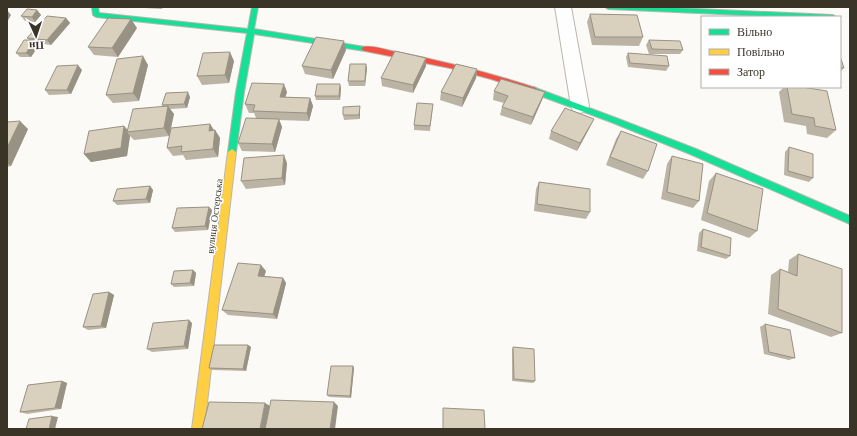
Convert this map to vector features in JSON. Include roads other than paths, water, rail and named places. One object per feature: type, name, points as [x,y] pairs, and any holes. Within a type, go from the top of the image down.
[{"type":"street","points":[[95,7],[96,15],[250,31],[310,39],[403,55],[513,83],[580,106],[732,167],[850,220]]},
{"type":"street","name":"вулиця Остерська","points":[[198,429],[240,92],[255,7]]},
{"type":"street","points":[[563,7],[580,106]]},
{"type":"street","points":[[608,7],[810,16]]}]
